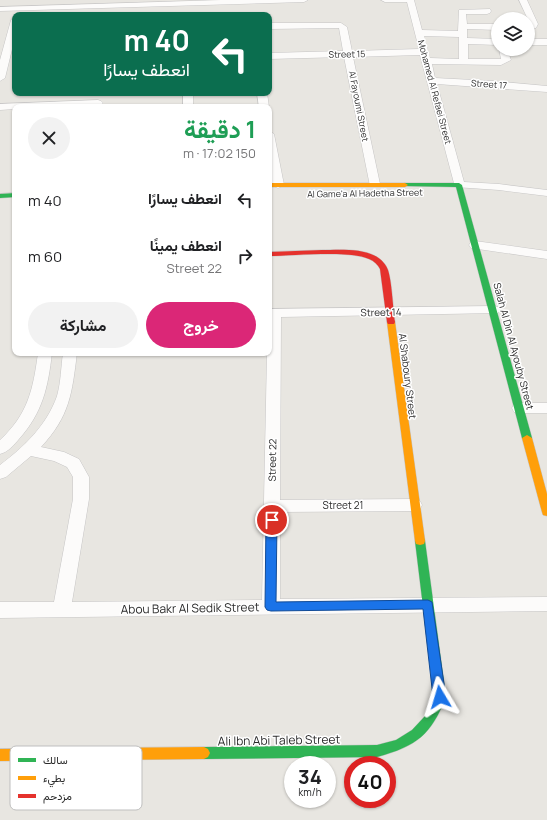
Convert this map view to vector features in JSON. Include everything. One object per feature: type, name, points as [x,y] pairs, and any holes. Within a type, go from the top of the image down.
[{"type":"street","points":[[0,9],[97,3],[304,0]]},
{"type":"street","points":[[385,0],[410,0]]},
{"type":"street","name":"Mohamed Al Refaei Street","points":[[410,0],[461,188]]},
{"type":"street","points":[[484,0],[491,18]]},
{"type":"street","points":[[523,0],[528,12]]},
{"type":"street","points":[[464,62],[462,13],[463,11],[487,10]]},
{"type":"street","name":"Al Fayoumi Street","points":[[272,26],[338,25],[343,28],[374,184]]},
{"type":"street","points":[[463,34],[491,28]]},
{"type":"street","points":[[1,74],[12,32]]},
{"type":"street","points":[[419,33],[463,34],[491,40]]},
{"type":"street","points":[[535,42],[547,42]]},
{"type":"street","name":"Street 15","points":[[272,56],[349,54],[425,57],[464,62],[503,62],[506,60],[505,56]]},
{"type":"street","name":"Street 17","points":[[432,81],[493,84],[547,89]]},
{"type":"street","points":[[42,104],[98,101]]},
{"type":"street","points":[[0,107],[12,106]]},
{"type":"street","points":[[272,166],[274,188]]},
{"type":"street","name":"Al Game'a Al Hadetha Street","points":[[274,188],[374,184],[461,188]]},
{"type":"street","points":[[461,188],[499,187],[547,193]]},
{"type":"street","name":"Al Game'a Al Hadetha Street","points":[[274,188],[461,188]]},
{"type":"street","name":"Salah Al Din Al Ayouby Street","points":[[461,188],[547,512]]},
{"type":"street","points":[[0,196],[12,195]]},
{"type":"street","points":[[0,204],[12,204]]},
{"type":"street","points":[[475,245],[547,255]]},
{"type":"street","name":"Al Shaboury Street","points":[[272,254],[353,253],[371,257],[383,266],[428,605]]},
{"type":"street","name":"Street 14","points":[[272,313],[493,310]]},
{"type":"street","points":[[0,449],[24,425],[33,411],[41,383],[45,356]]},
{"type":"street","points":[[0,473],[28,450],[48,428],[59,409],[64,395],[70,356]]},
{"type":"street","name":"Street 22","points":[[271,356],[271,607]]},
{"type":"street","points":[[519,408],[547,408]]},
{"type":"street","points":[[28,450],[58,456],[73,463],[81,477],[81,499],[62,609]]},
{"type":"street","name":"Street 21","points":[[272,506],[414,505]]},
{"type":"street","name":"Abou Bakr Al Sedik Street","points":[[0,610],[547,604]]},
{"type":"street","name":"Ali Ibn Abi Taleb Street","points":[[142,754],[366,752],[393,748],[407,742],[419,733],[429,722],[436,710],[440,697],[428,605]]},
{"type":"street","name":"Ali Ibn Abi Taleb Street","points":[[0,755],[10,755]]},
{"type":"traffic: fast","points":[[405,185],[459,185],[527,438]]},
{"type":"traffic: fast","points":[[0,196],[12,195]]},
{"type":"traffic: fast","points":[[204,753],[377,751],[400,744],[417,734],[430,719],[440,697],[420,541]]},
{"type":"traffic: slow","points":[[272,185],[405,185]]},
{"type":"traffic: slow","points":[[391,322],[420,541]]},
{"type":"traffic: slow","points":[[527,438],[547,512]]},
{"type":"traffic: slow","points":[[142,754],[204,753]]},
{"type":"traffic: slow","points":[[0,755],[10,755]]},
{"type":"traffic: jam","points":[[272,254],[322,252],[350,253],[373,258],[378,261],[385,272],[391,322]]},
{"type":"route","points":[[272,520],[271,607],[428,605],[440,697]]}]
